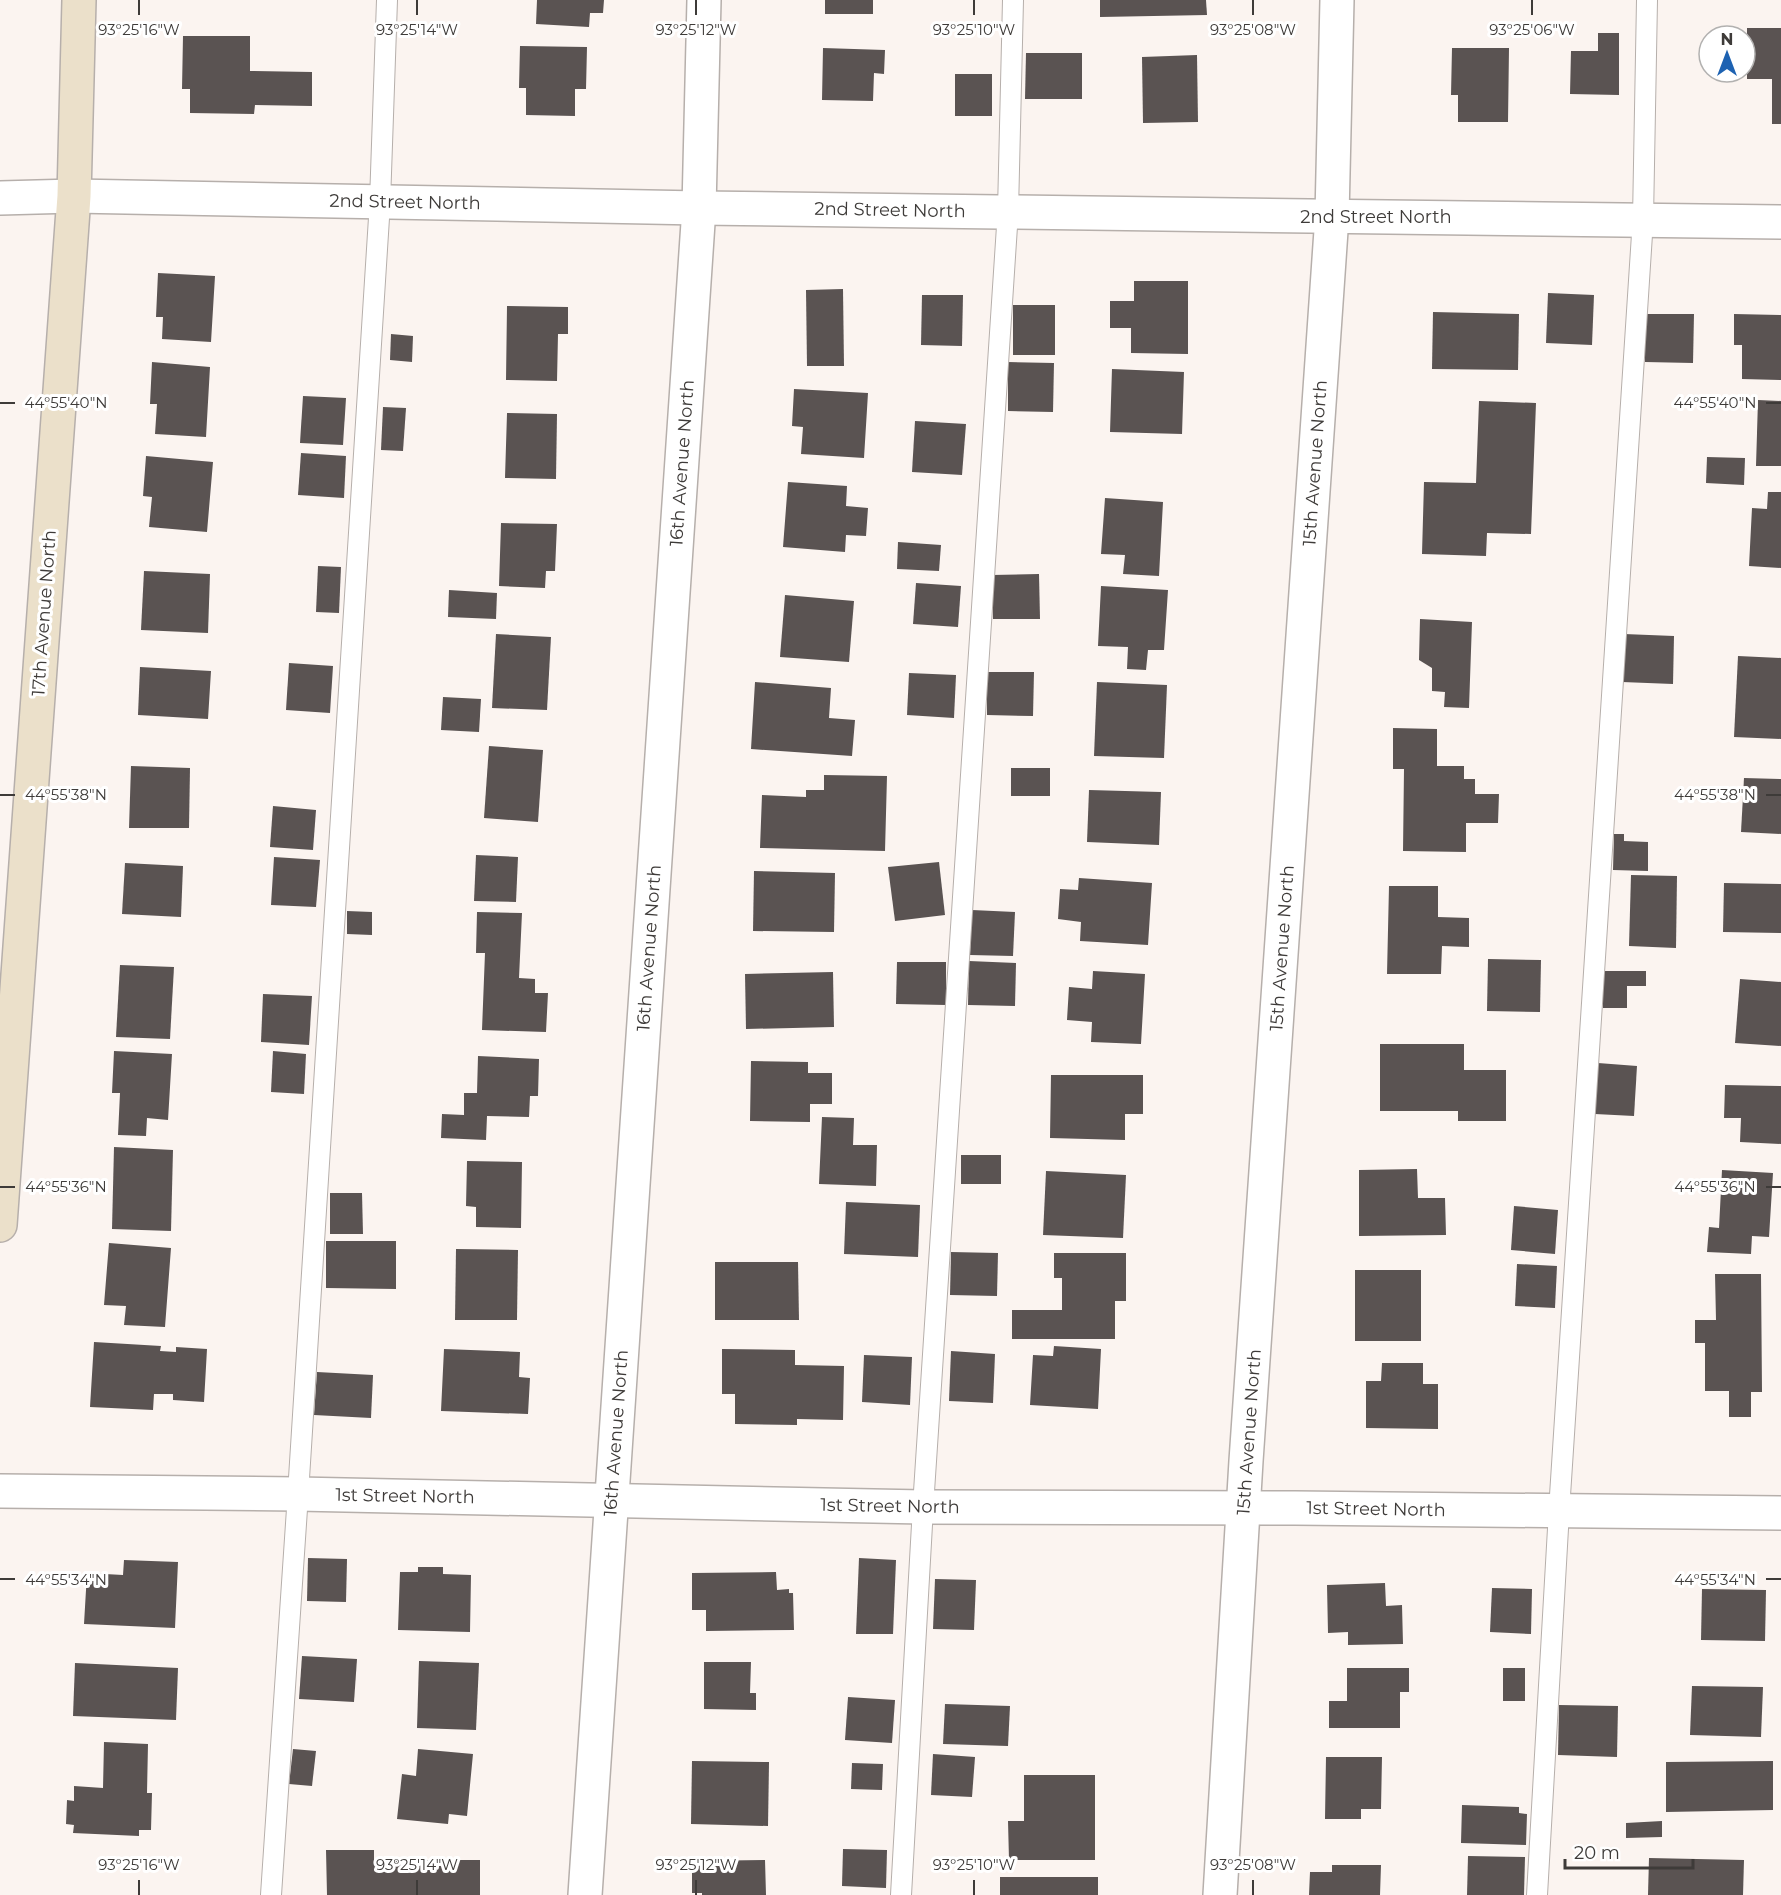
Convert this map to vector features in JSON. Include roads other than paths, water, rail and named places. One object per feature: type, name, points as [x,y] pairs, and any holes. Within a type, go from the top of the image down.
[{"type":"street","name":"17th Avenue North","points":[[0,1225],[74,196],[79,0]]},
{"type":"street","name":"16th Avenue North","points":[[585,1895],[699,208],[704,0]]},
{"type":"street","name":"15th Avenue North","points":[[1220,1895],[1243,1508],[1332,216],[1337,0]]},
{"type":"street","name":"2nd Street North","points":[[0,198],[74,196],[699,208],[1781,222]]},
{"type":"street","name":"1st Street North","points":[[0,1491],[298,1494],[923,1507],[1781,1513]]},
{"type":"lane","points":[[271,1895],[380,202],[387,0]]},
{"type":"lane","points":[[901,1895],[923,1507],[1008,211],[1013,0]]},
{"type":"lane","points":[[1537,1895],[1559,1511],[1642,219],[1647,0]]}]
